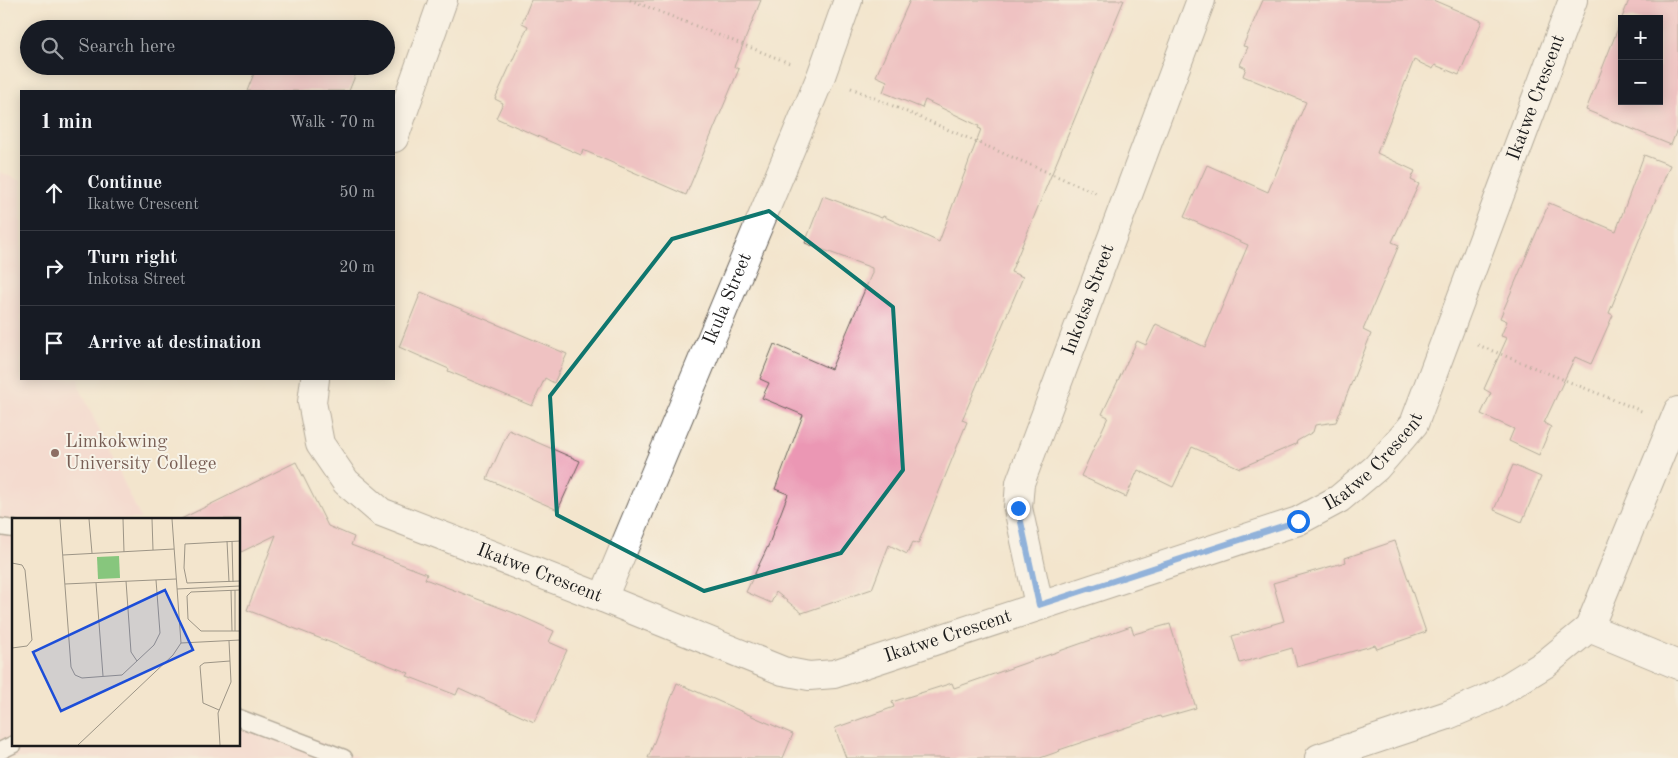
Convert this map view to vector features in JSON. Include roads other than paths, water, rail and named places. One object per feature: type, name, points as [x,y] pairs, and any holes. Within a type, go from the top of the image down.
[{"type":"street","points":[[395,135],[443,0]]},
{"type":"street","name":"Ikula Street","points":[[603,598],[821,76],[848,0]]},
{"type":"street","name":"Inkotsa Street","points":[[1039,605],[1018,508],[1020,484],[1123,204],[1201,0]]},
{"type":"street","name":"Ikatwe Crescent","points":[[315,380],[312,402],[320,444],[346,482],[381,512],[603,598],[783,671],[809,676],[834,674],[1298,521],[1339,499],[1376,468],[1414,424],[1450,333],[1573,0]]},
{"type":"street","points":[[1319,758],[1448,715],[1493,696],[1546,664],[1589,628],[1676,417]]},
{"type":"street","points":[[1589,628],[1678,665]]},
{"type":"lane","points":[[240,718],[286,738],[344,758]]},
{"type":"lane","points":[[0,751],[12,745]]},
{"type":"place","name":"Limkokwing University College","points":[[55,453]]}]
